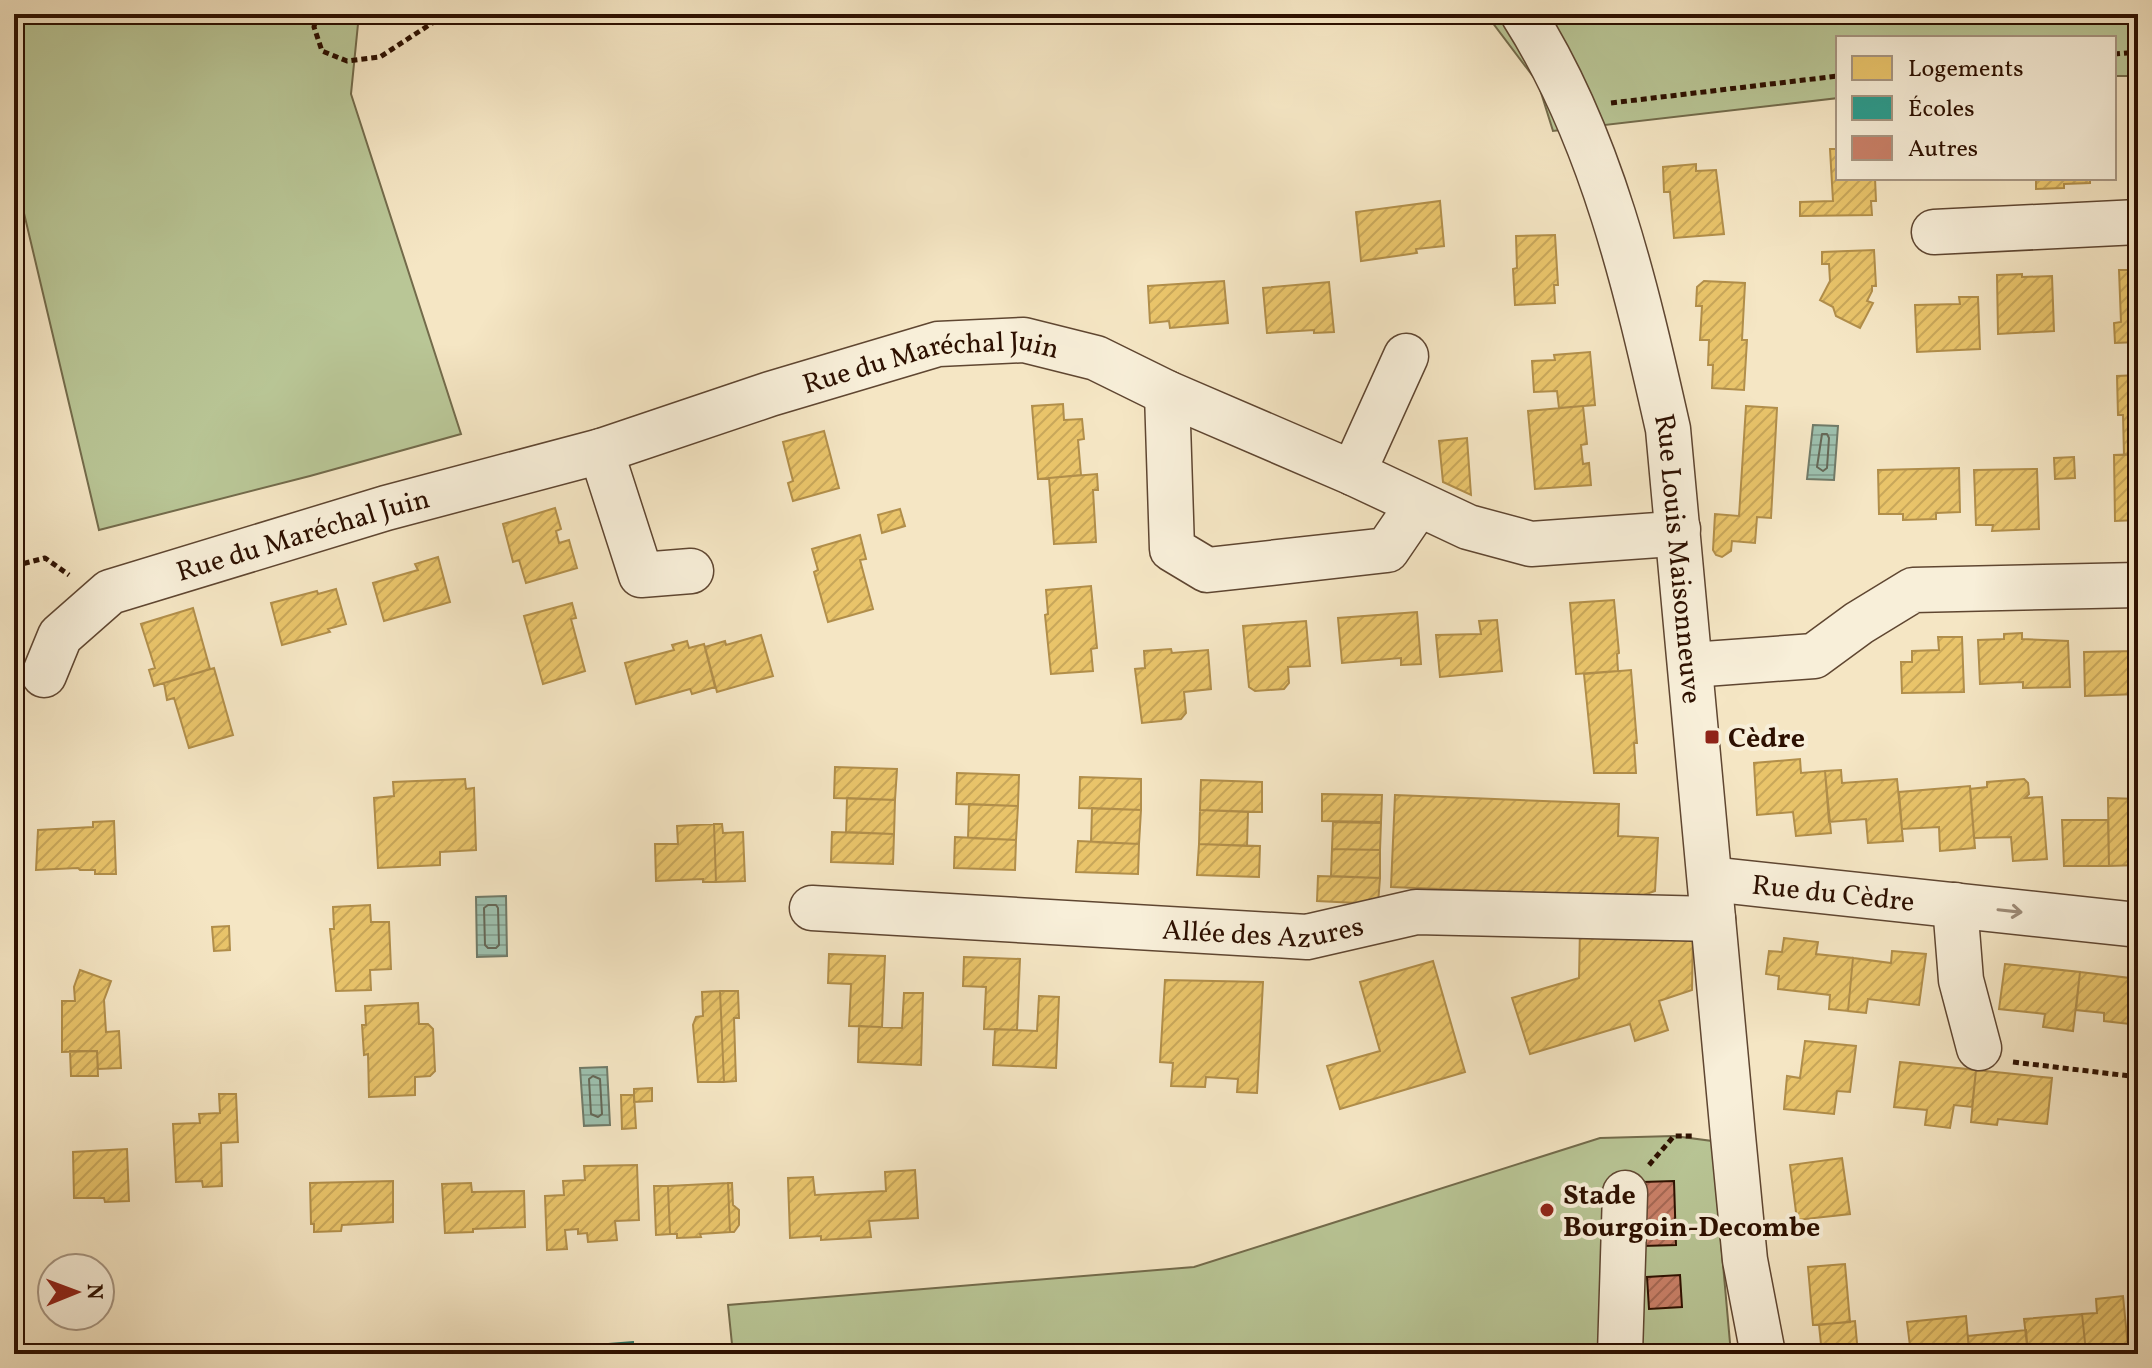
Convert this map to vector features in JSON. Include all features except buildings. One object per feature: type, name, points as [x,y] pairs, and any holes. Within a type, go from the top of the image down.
[{"type":"street","name":"Rue Louis Maisonneuve","points":[[1523,14],[1574,109],[1619,235],[1646,331],[1668,429],[1745,1260],[1763,1354]]},
{"type":"street","points":[[1934,232],[2138,222]]},
{"type":"street","name":"Rue du Maréchal Juin","points":[[44,675],[60,636],[110,592],[386,508],[601,451],[770,394],[938,344],[1024,340],[1096,358],[1167,393],[1353,473],[1417,506],[1468,527],[1531,544],[1658,535],[1678,529]]},
{"type":"street","points":[[1353,473],[1406,356]]},
{"type":"street","points":[[1167,393],[1172,549],[1207,570],[1387,550],[1417,506]]},
{"type":"street","points":[[601,451],[641,575],[691,571]]},
{"type":"street","points":[[1691,665],[1814,656],[1859,623],[1913,590],[2138,585]]},
{"type":"street","name":"Rue du Cèdre","points":[[1712,899],[1955,905],[2138,925]]},
{"type":"street","name":"Allée des Azures","points":[[812,908],[1307,937],[1416,912],[1712,899]]},
{"type":"street","name":"Rue du Cèdre","points":[[1955,905],[1961,980],[1979,1048]]},
{"type":"street","points":[[1620,1354],[1625,1193]]},
{"type":"path","points":[[317,14],[314,27],[322,51],[347,61],[380,57],[446,14]]},
{"type":"path","points":[[2116,54],[2138,52]]},
{"type":"path","points":[[1574,109],[1836,76]]},
{"type":"path","points":[[14,566],[45,558],[80,582],[110,592]]},
{"type":"path","points":[[1979,1048],[2005,1061],[2138,1077]]},
{"type":"path","points":[[1625,1193],[1674,1136],[1733,1136]]},
{"type":"shaded area","points":[[14,14],[359,14],[351,94],[461,434],[99,530],[14,171]]},
{"type":"shaded area","points":[[1486,14],[2138,14],[2138,76],[2116,76],[2116,36],[1836,36],[1836,98],[1553,131],[1538,83]]},
{"type":"shaded area","name":"Stade Bourgoin-Decombe","points":[[1674,1136],[1712,1141],[1731,1354],[733,1354],[728,1305],[1194,1267],[1600,1138]]},
{"type":"water","points":[[1813,425],[1838,426],[1834,480],[1807,479]]},
{"type":"water","points":[[506,896],[507,956],[477,957],[476,897]]},
{"type":"water","points":[[607,1067],[610,1125],[584,1126],[580,1068]]},
{"type":"place","name":"Cèdre","points":[[1712,737]]},
{"type":"place","name":"Stade Bourgoin-Decombe","points":[[1547,1210]]}]
